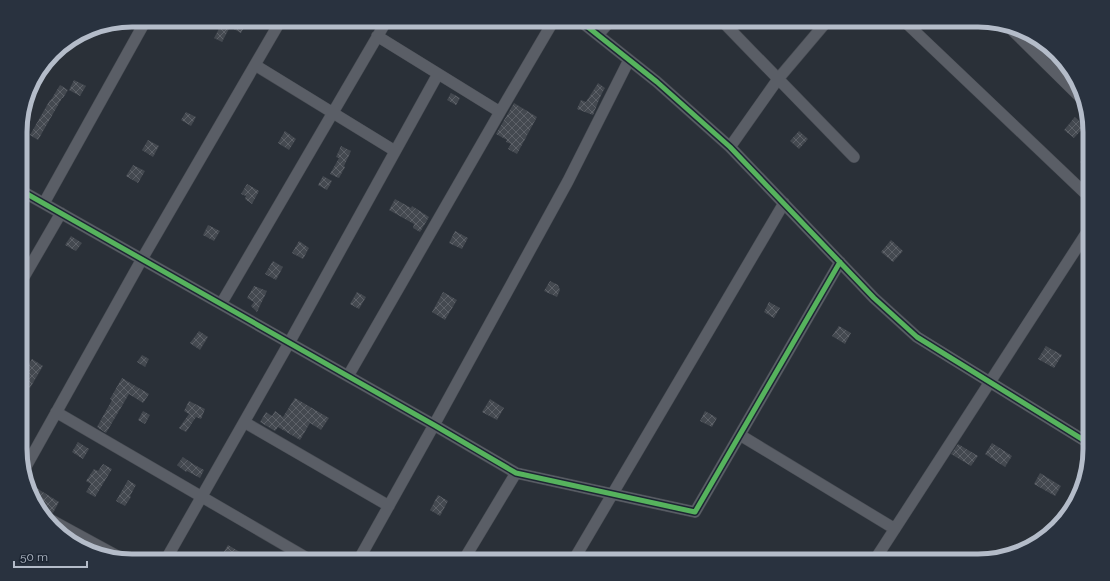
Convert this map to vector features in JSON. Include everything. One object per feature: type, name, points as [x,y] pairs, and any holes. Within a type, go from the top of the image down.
[{"type":"street","points":[[44,203],[142,27]]},
{"type":"street","points":[[28,463],[142,259],[277,27]]},
{"type":"street","points":[[221,304],[383,27]]},
{"type":"street","points":[[348,376],[550,27]]},
{"type":"street","points":[[588,27],[657,82],[730,147],[874,298],[917,337],[1083,440]]},
{"type":"street","points":[[598,35],[605,27]]},
{"type":"street","points":[[728,27],[854,157]]},
{"type":"street","points":[[730,147],[778,79],[822,27]]},
{"type":"street","points":[[910,27],[1083,191]]},
{"type":"street","points":[[1017,35],[1075,92]]},
{"type":"street","points":[[377,36],[500,112]]},
{"type":"street","points":[[362,554],[568,181],[629,60]]},
{"type":"street","points":[[255,65],[395,151]]},
{"type":"street","points":[[169,554],[438,74]]},
{"type":"street","points":[[27,194],[289,342],[516,473],[695,512],[840,262]]},
{"type":"street","points":[[577,554],[784,203]]},
{"type":"street","points":[[27,272],[61,213]]},
{"type":"street","points":[[879,554],[1083,238]]},
{"type":"street","points":[[56,412],[300,554]]},
{"type":"street","points":[[244,422],[389,506]]},
{"type":"street","points":[[740,435],[895,529]]},
{"type":"street","points":[[467,554],[516,473]]},
{"type":"street","points":[[58,523],[108,551]]},
{"type":"building","points":[[220,27],[230,27],[222,42],[214,38]]},
{"type":"building","points":[[230,27],[244,27],[241,33]]},
{"type":"building","points":[[74,80],[86,86],[80,96],[69,90]]},
{"type":"building","points":[[598,83],[605,88],[593,115],[577,109],[581,100],[586,102]]},
{"type":"building","points":[[60,85],[68,90],[38,140],[30,135]]},
{"type":"building","points":[[451,93],[460,98],[456,105],[447,100]]},
{"type":"building","points":[[514,103],[537,117],[517,154],[508,149],[511,144],[506,142],[507,140],[496,134]]},
{"type":"building","points":[[186,112],[196,117],[191,126],[181,120]]},
{"type":"building","points":[[1075,117],[1082,124],[1083,128],[1074,138],[1064,130]]},
{"type":"building","points":[[285,131],[296,139],[289,150],[278,143]]},
{"type":"building","points":[[799,131],[808,139],[799,149],[790,141]]},
{"type":"building","points":[[148,140],[159,146],[153,157],[142,150]]},
{"type":"building","points":[[341,146],[351,151],[339,178],[330,174],[339,158],[336,157]]},
{"type":"building","points":[[133,165],[145,171],[138,183],[126,176]]},
{"type":"building","points":[[323,176],[332,181],[327,190],[318,185]]},
{"type":"building","points":[[247,184],[259,191],[252,204],[245,199],[246,196],[241,194]]},
{"type":"building","points":[[395,199],[411,208],[412,206],[429,217],[420,232],[413,228],[414,224],[389,210]]},
{"type":"building","points":[[208,225],[220,231],[214,241],[203,235]]},
{"type":"building","points":[[455,231],[468,238],[462,249],[449,243]]},
{"type":"building","points":[[71,236],[82,243],[76,251],[65,245]]},
{"type":"building","points":[[891,240],[903,251],[893,262],[881,252]]},
{"type":"building","points":[[299,241],[309,248],[303,259],[292,253]]},
{"type":"building","points":[[273,261],[283,267],[276,280],[265,274]]},
{"type":"building","points":[[550,281],[558,285],[560,290],[557,297],[544,291]]},
{"type":"building","points":[[254,286],[267,291],[257,312],[251,306],[254,302],[247,298]]},
{"type":"building","points":[[357,292],[366,297],[359,309],[350,304]]},
{"type":"building","points":[[443,292],[457,300],[445,320],[432,312]]},
{"type":"building","points":[[769,302],[780,308],[774,318],[764,312]]},
{"type":"building","points":[[839,326],[851,333],[845,344],[832,336]]},
{"type":"building","points":[[199,331],[208,337],[200,350],[190,343]]},
{"type":"building","points":[[1046,346],[1062,355],[1054,368],[1038,359]]},
{"type":"building","points":[[142,355],[149,359],[145,367],[137,362]]},
{"type":"building","points":[[32,359],[43,366],[30,388],[27,386],[27,368]]},
{"type":"building","points":[[122,378],[149,394],[143,403],[129,394],[106,433],[97,427]]},
{"type":"building","points":[[295,398],[329,418],[321,430],[310,423],[300,440],[278,427],[275,431],[260,422],[266,412],[272,416],[275,411],[283,417]]},
{"type":"building","points":[[490,399],[504,408],[497,420],[482,412]]},
{"type":"building","points":[[189,401],[205,409],[201,419],[196,417],[186,432],[179,428],[189,414],[184,411]]},
{"type":"building","points":[[143,411],[150,415],[145,424],[138,420]]},
{"type":"building","points":[[705,411],[717,418],[712,427],[700,421]]},
{"type":"building","points":[[78,442],[89,449],[83,459],[72,452]]},
{"type":"building","points":[[992,443],[1012,456],[1005,467],[985,454]]},
{"type":"building","points":[[958,444],[978,456],[971,466],[951,454]]},
{"type":"building","points":[[183,457],[204,470],[200,478],[187,471],[186,472],[177,465]]},
{"type":"building","points":[[103,464],[112,469],[95,497],[86,492],[91,484],[86,481],[94,469],[98,471]]},
{"type":"building","points":[[1040,473],[1061,486],[1055,496],[1034,484]]},
{"type":"building","points":[[128,480],[136,485],[125,506],[116,501]]},
{"type":"building","points":[[34,487],[59,502],[53,513],[45,507]]},
{"type":"building","points":[[438,495],[448,501],[440,516],[430,510]]},
{"type":"building","points":[[228,545],[240,552],[239,554],[222,554]]},
{"type":"cycle path","points":[[588,27],[657,82],[730,147],[874,298],[917,337],[1083,440]]},
{"type":"cycle path","points":[[27,194],[516,473],[695,512],[840,262]]}]
